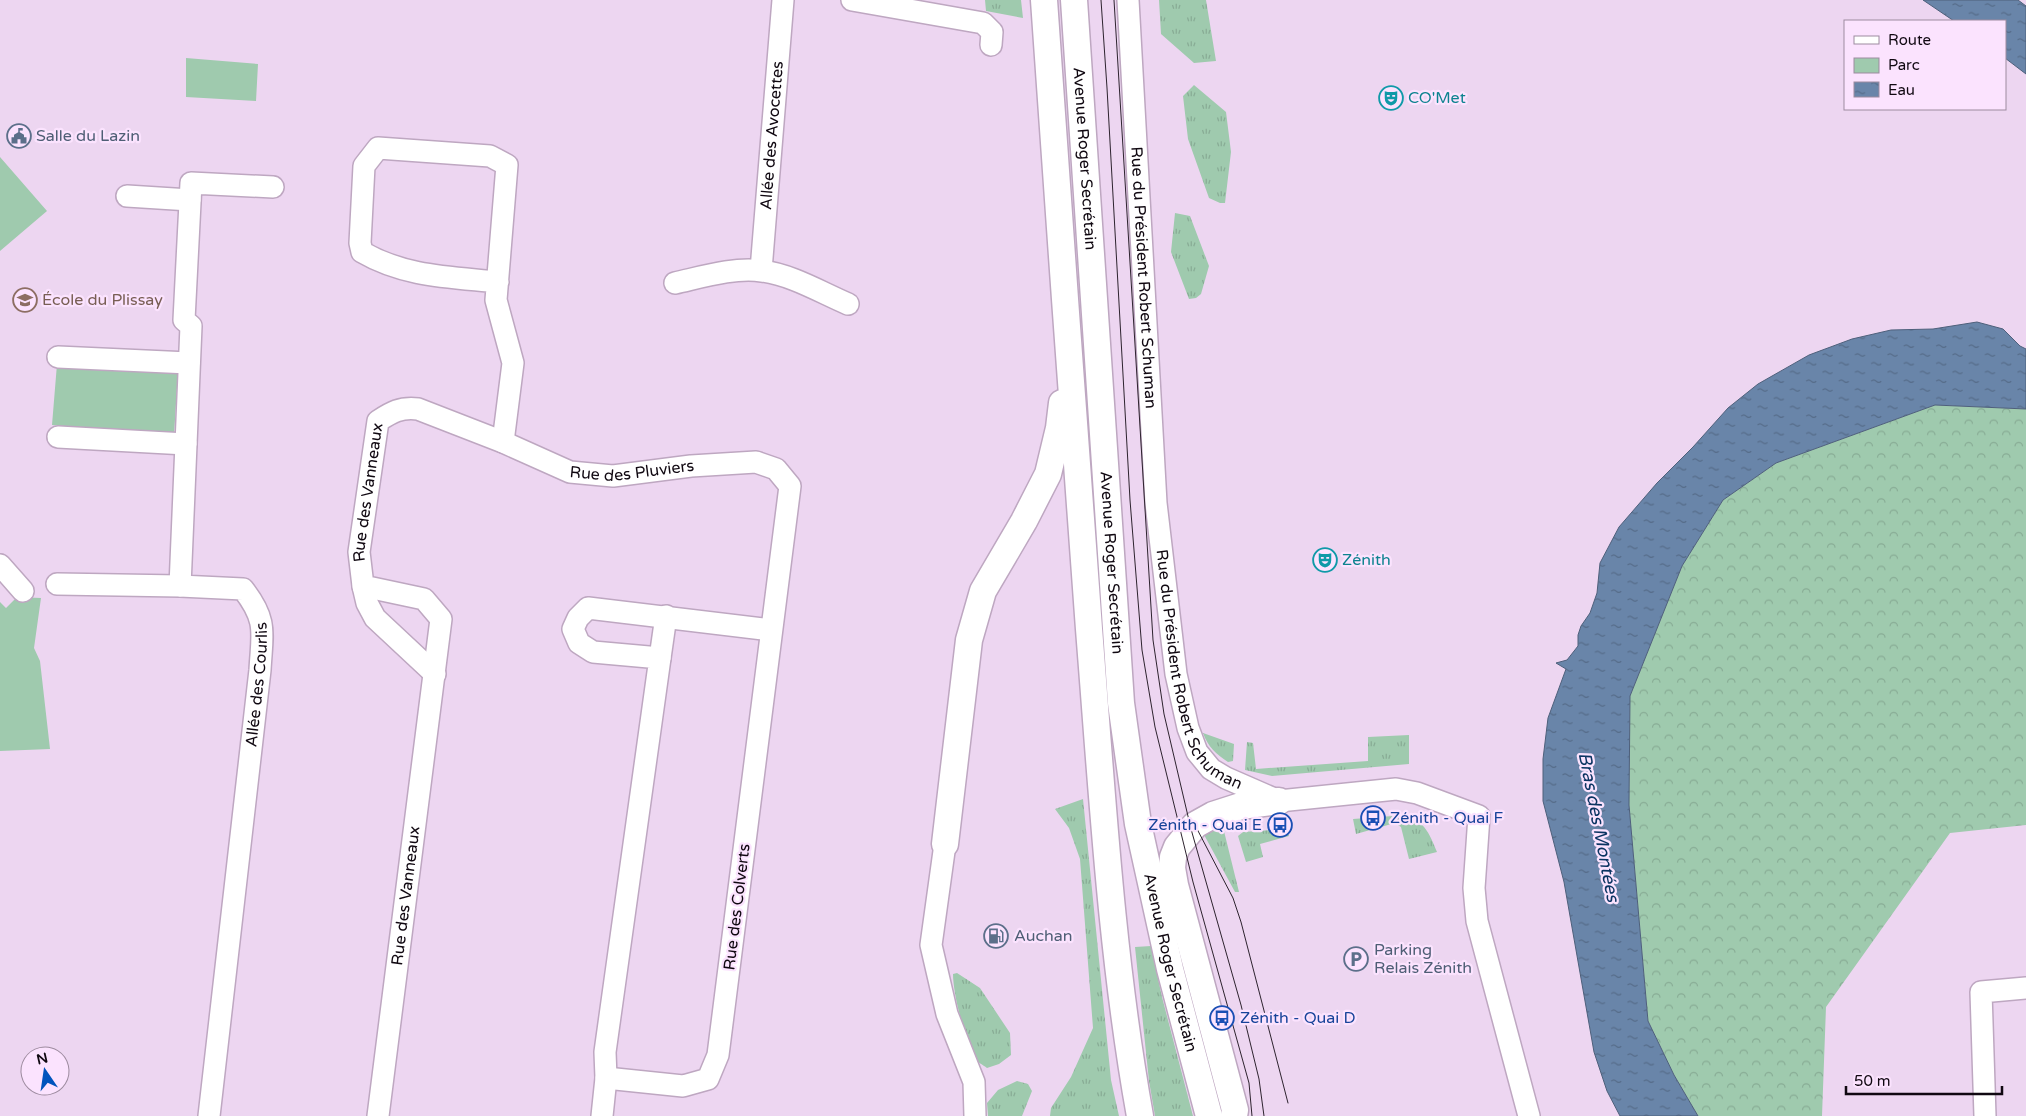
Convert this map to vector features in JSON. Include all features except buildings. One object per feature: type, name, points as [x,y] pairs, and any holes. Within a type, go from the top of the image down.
[{"type":"main road","name":"Avenue Roger Secrétain","points":[[1074,0],[1121,703],[1138,824],[1170,969],[1209,1116]]},
{"type":"main road","name":"Avenue Roger Secrétain","points":[[1044,4],[1100,767],[1115,933],[1132,1074],[1140,1116]]},
{"type":"main road","points":[[945,844],[969,640],[983,591],[1024,521],[1048,474],[1059,428],[1068,348]]},
{"type":"main road","points":[[1234,1116],[1235,1110],[1172,868],[1177,847],[1195,825],[1203,819],[1241,806],[1279,801]]},
{"type":"street","name":"Allée des Avocettes","points":[[761,270],[783,0]]},
{"type":"street","points":[[852,0],[983,23],[992,32],[991,45]]},
{"type":"street","name":"Rue du Président Robert Schuman","points":[[1128,0],[1156,503],[1176,674],[1188,728],[1197,752],[1211,769],[1226,778],[1279,801],[1396,789],[1417,793],[1479,816],[1474,888],[1477,921],[1529,1116]]},
{"type":"street","points":[[498,282],[416,274],[381,263],[362,252],[360,243],[364,166],[378,148],[490,156],[507,165],[498,282],[496,300],[513,363],[503,442]]},
{"type":"street","points":[[57,584],[180,586],[191,326],[184,320],[191,183],[273,187]]},
{"type":"street","points":[[127,196],[190,200]]},
{"type":"street","points":[[675,283],[738,271],[761,270],[789,277],[848,304]]},
{"type":"street","points":[[58,358],[189,363]]},
{"type":"street","name":"Rue des Pluviers","points":[[396,409],[418,409],[503,442],[570,472],[613,476],[691,466],[756,462],[776,469],[790,486],[780,568]]},
{"type":"street","name":"Rue des Vanneaux","points":[[396,409],[378,422],[359,552],[363,586],[367,603],[375,618],[435,674]]},
{"type":"street","points":[[58,437],[186,444]]},
{"type":"street","points":[[0,565],[23,591]]},
{"type":"street","name":"Rue des Colverts","points":[[606,1078],[683,1086],[708,1079],[718,1055],[780,568]]},
{"type":"street","name":"Allée des Courlis","points":[[180,586],[243,589],[256,605],[263,624],[260,670],[209,1116]]},
{"type":"street","name":"Rue des Vanneaux","points":[[363,586],[424,599],[441,619],[378,1116]]},
{"type":"street","points":[[660,658],[593,652],[579,643],[573,629],[578,618],[588,608],[771,630]]},
{"type":"street","points":[[602,1116],[607,1042],[666,616]]},
{"type":"street","points":[[945,844],[931,945],[947,1014],[974,1082],[975,1116]]},
{"type":"street","points":[[1985,1116],[1981,992],[2026,988]]},
{"type":"green space","points":[[985,0],[1021,0],[1023,18],[986,11]]},
{"type":"green space","points":[[1159,0],[1206,0],[1216,61],[1194,63],[1161,34]]},
{"type":"green space","points":[[186,58],[258,64],[256,101],[186,97]]},
{"type":"green space","points":[[1194,85],[1226,112],[1231,152],[1225,203],[1209,198],[1188,139],[1183,96]]},
{"type":"green space","points":[[0,157],[47,211],[0,251]]},
{"type":"green space","points":[[1175,213],[1190,216],[1209,266],[1201,294],[1196,298],[1189,299],[1171,252]]},
{"type":"green space","points":[[57,364],[178,372],[174,435],[52,425]]},
{"type":"green space","points":[[1935,405],[2026,409],[2026,825],[1950,833],[1826,1007],[1822,1116],[1698,1116],[1674,1075],[1648,1021],[1629,805],[1630,696],[1682,566],[1723,500],[1776,463]]},
{"type":"green space","points":[[17,597],[41,598],[34,648],[40,661],[50,749],[0,751],[0,602],[6,608]]},
{"type":"green space","points":[[1203,733],[1234,744],[1233,761],[1228,762],[1216,753],[1207,742]]},
{"type":"green space","points":[[1409,735],[1409,764],[1272,776],[1245,770],[1247,742],[1253,743],[1256,769],[1368,761],[1368,737]]},
{"type":"green space","points":[[1083,799],[1111,1080],[1119,1116],[1050,1116],[1051,1108],[1071,1077],[1093,1028],[1080,859],[1069,828],[1055,809]]},
{"type":"green space","points":[[1393,816],[1411,819],[1422,825],[1430,836],[1437,852],[1409,859],[1401,827],[1395,823],[1356,834],[1353,819]]},
{"type":"green space","points":[[1222,823],[1239,892],[1235,892],[1202,831]]},
{"type":"green space","points":[[1287,829],[1289,836],[1260,844],[1263,857],[1246,862],[1238,836],[1243,832]]},
{"type":"green space","points":[[1151,946],[1162,997],[1193,1116],[1155,1116],[1149,1081],[1135,947]]},
{"type":"green space","points":[[957,973],[980,988],[1010,1033],[1011,1055],[999,1064],[987,1068],[976,1059],[971,1050],[960,1017],[955,993],[953,974]]},
{"type":"green space","points":[[1017,1081],[1028,1084],[1032,1091],[1022,1116],[988,1116],[987,1103],[998,1090]]},
{"type":"water","points":[[1923,0],[2018,0],[2026,6],[2026,74],[2006,59],[2006,20],[1953,20]]},
{"type":"water","name":"Bras des Montées","points":[[1977,322],[2003,329],[2020,346],[2026,349],[2026,409],[1935,405],[1776,463],[1723,500],[1682,566],[1630,696],[1629,805],[1648,1021],[1674,1075],[1698,1116],[1620,1116],[1607,1091],[1594,1052],[1564,882],[1543,801],[1543,759],[1548,718],[1566,669],[1556,663],[1567,660],[1578,646],[1578,635],[1581,626],[1590,613],[1597,593],[1600,563],[1619,527],[1657,483],[1728,408],[1758,384],[1809,355],[1852,339],[1891,330],[1933,329]]},
{"type":"tram line","points":[[1101,0],[1130,500],[1142,650],[1155,727],[1193,882],[1249,1083],[1252,1116]]},
{"type":"tram line","points":[[1114,0],[1153,640],[1164,714],[1191,829],[1241,1005],[1259,1079],[1264,1116]]},
{"type":"tram line","points":[[1196,827],[1233,898],[1241,922],[1288,1103]]},
{"type":"place","name":"CO'Met","points":[[1391,98]]},
{"type":"place","name":"Salle du Lazin","points":[[19,136]]},
{"type":"place","name":"École du Plissay","points":[[25,300]]},
{"type":"place","name":"Zénith","points":[[1325,560]]},
{"type":"place","name":"Zénith - Quai F","points":[[1373,818]]},
{"type":"place","name":"Zénith - Quai E","points":[[1280,825]]},
{"type":"place","name":"Auchan","points":[[996,936]]},
{"type":"place","name":"Parking Relais Zénith","points":[[1356,959]]},
{"type":"place","name":"Zénith - Quai D","points":[[1222,1018]]}]
